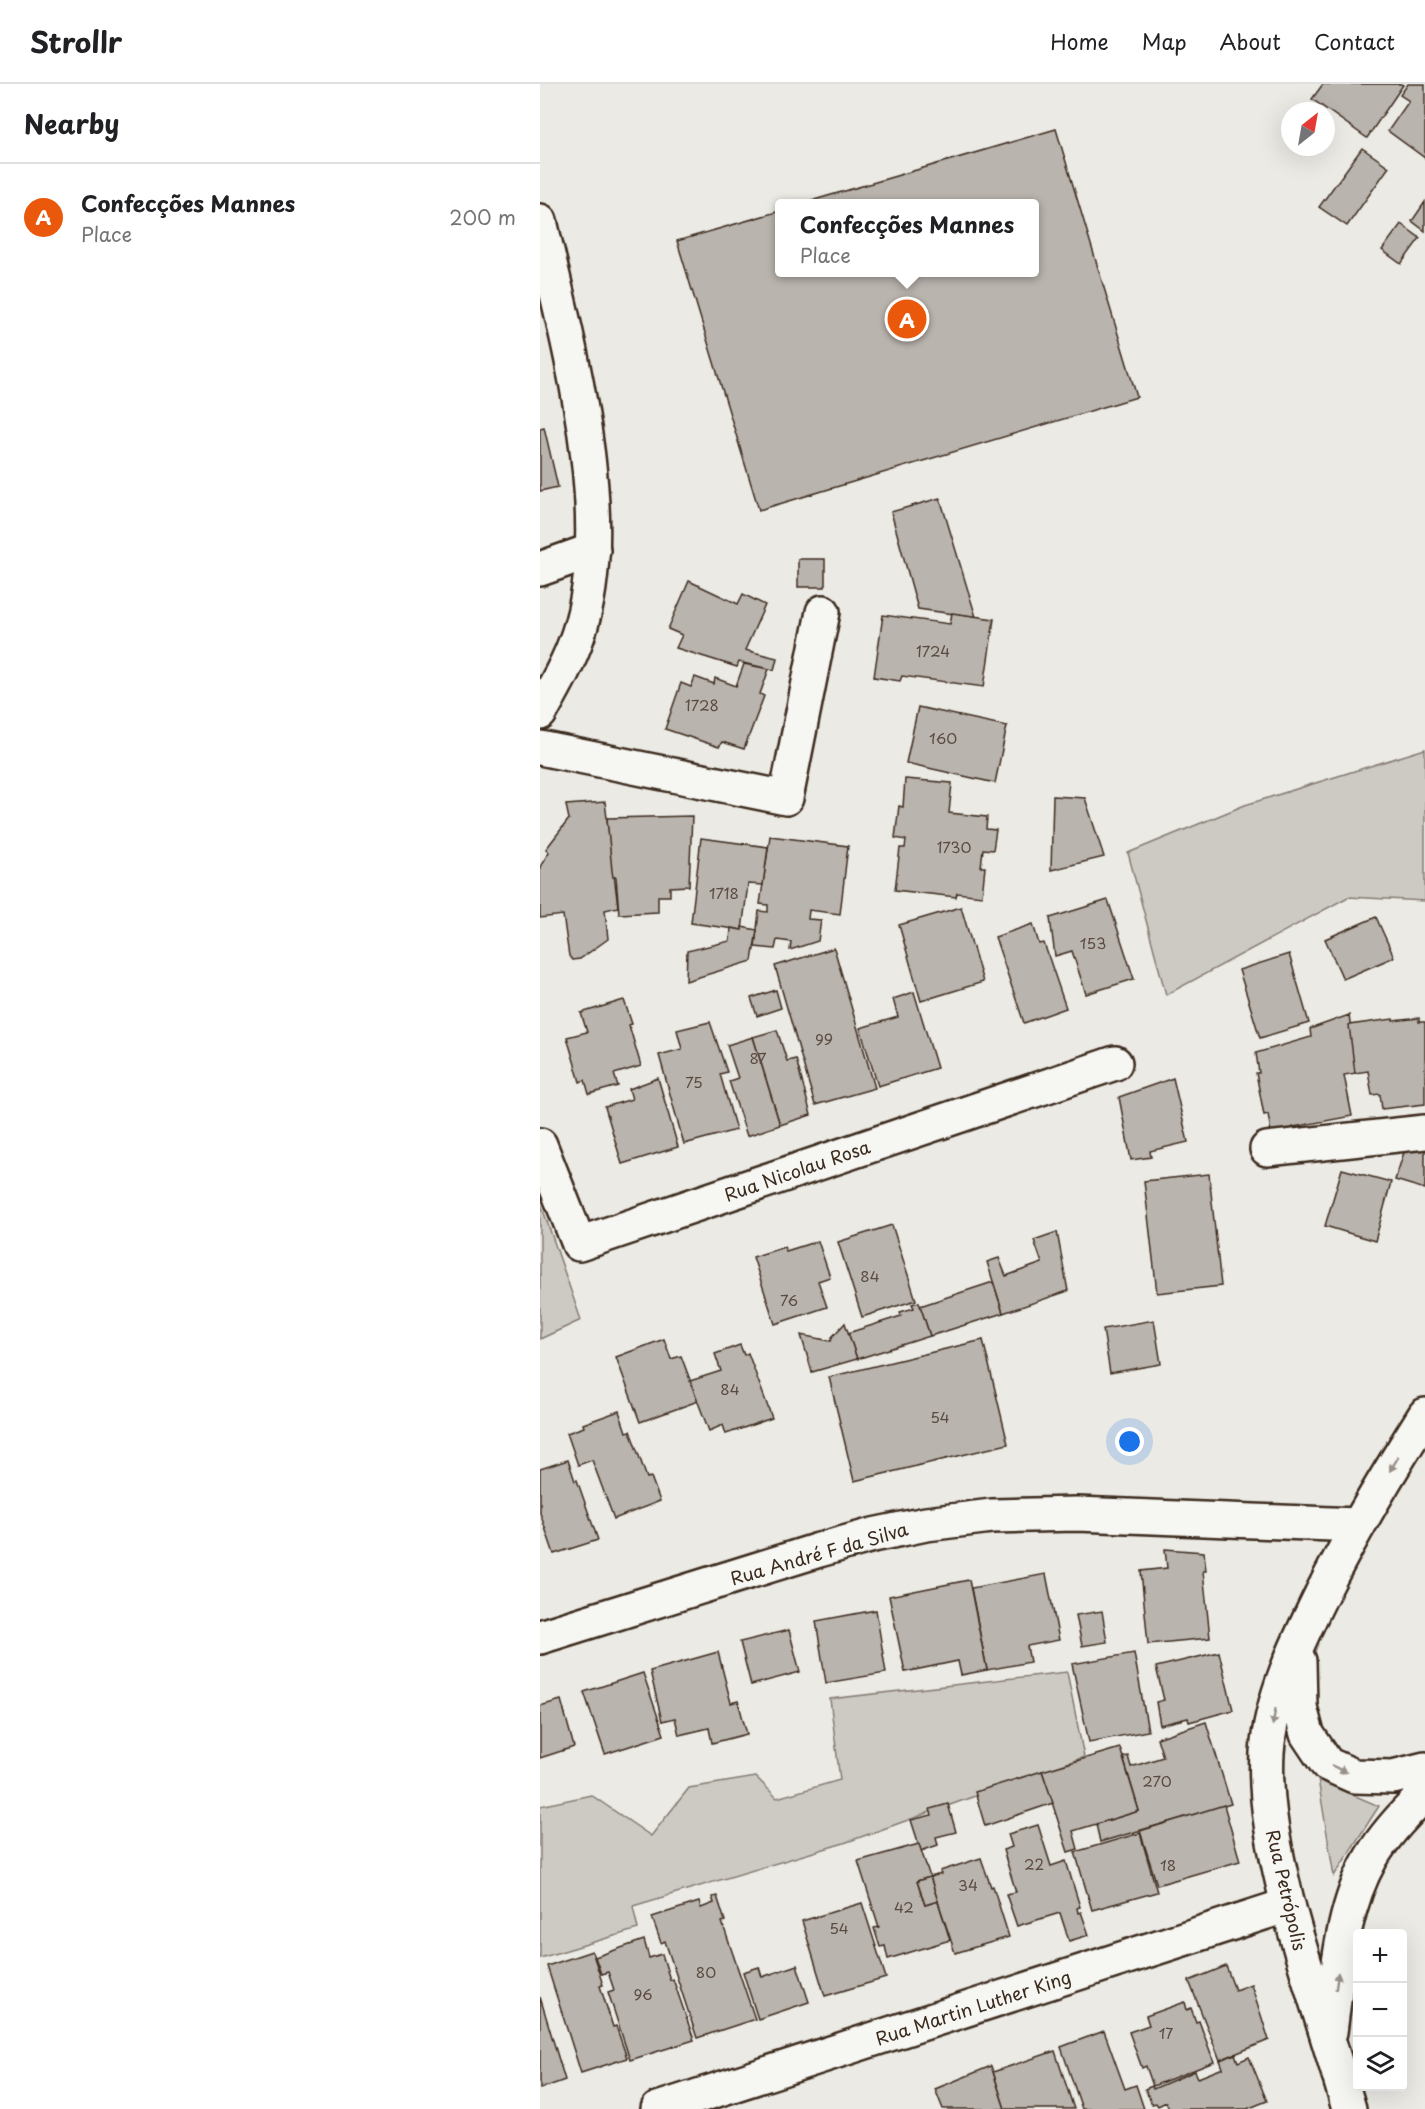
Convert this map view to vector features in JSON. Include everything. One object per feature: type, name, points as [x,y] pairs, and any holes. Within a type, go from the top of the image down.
[{"type":"street","points":[[540,221],[574,379],[591,476],[593,550],[588,592],[578,635],[540,713]]},
{"type":"street","points":[[540,569],[593,550]]},
{"type":"street","points":[[540,748],[786,798],[823,612]]},
{"type":"street","name":"Rua Nicolau Rosa","points":[[540,1145],[579,1244],[1115,1063]]},
{"type":"street","points":[[1267,1149],[1425,1132]]},
{"type":"street","name":"Rua Petrópolis","points":[[1350,2109],[1302,1958],[1275,1852],[1268,1790],[1267,1752],[1276,1703],[1298,1641],[1357,1525],[1425,1415]]},
{"type":"street","name":"Rua André F da Silva","points":[[540,1637],[819,1550],[873,1535],[926,1524],[992,1516],[1077,1514],[1357,1525]]},
{"type":"street","points":[[1298,1641],[1300,1707],[1308,1734],[1327,1764],[1354,1776],[1393,1777],[1425,1769]]},
{"type":"street","points":[[1329,2039],[1343,1937],[1357,1887],[1372,1857],[1400,1818],[1425,1794]]},
{"type":"street","name":"Rua Martin Luther King","points":[[658,2109],[1288,1905]]},
{"type":"shaded area","points":[[1425,749],[1425,901],[1348,897],[1166,995],[1128,853],[1245,805]]},
{"type":"shaded area","points":[[540,1201],[581,1320],[540,1339]]},
{"type":"shaded area","points":[[1067,1672],[1084,1757],[844,1843],[633,1906],[638,1929],[540,1958],[540,1806],[591,1795],[651,1836],[689,1788],[756,1777],[777,1798],[840,1780],[830,1699]]},
{"type":"shaded area","points":[[1317,1773],[1339,1789],[1379,1806],[1334,1876]]},
{"type":"building","points":[[1323,84],[1403,85],[1367,138],[1335,115],[1335,102],[1316,102],[1312,99]]},
{"type":"building","points":[[1408,84],[1425,84],[1425,158],[1388,131],[1409,101],[1400,95]]},
{"type":"building","points":[[1056,129],[1137,397],[759,510],[677,241],[775,212],[775,277],[1039,277],[1039,199],[818,199]]},
{"type":"building","points":[[1362,148],[1389,167],[1347,226],[1319,207]]},
{"type":"building","points":[[1425,202],[1425,231],[1412,221]]},
{"type":"building","points":[[1401,224],[1420,238],[1401,264],[1382,250]]},
{"type":"building","points":[[544,427],[558,487],[540,491],[540,428]]},
{"type":"building","points":[[940,498],[976,617],[918,609],[891,512]]},
{"type":"building","points":[[798,559],[825,559],[825,587],[798,587]]},
{"type":"building","points":[[689,581],[738,604],[743,594],[765,605],[745,650],[777,658],[774,670],[739,662],[737,667],[676,648],[682,635],[668,629]]},
{"type":"building","points":[[952,613],[994,619],[984,687],[902,676],[900,681],[874,677],[883,615],[950,624]]},
{"type":"building","points":[[744,664],[769,669],[760,694],[764,696],[744,749],[722,742],[719,747],[665,729],[681,683],[691,687],[695,677],[714,684],[715,678],[736,686]]},
{"type":"building","points":[[918,707],[1007,726],[995,783],[906,763]]},
{"type":"building","points":[[905,779],[952,783],[949,813],[987,817],[986,829],[996,830],[993,850],[983,849],[981,867],[985,867],[982,896],[957,893],[956,897],[895,890],[900,848],[905,848],[906,840],[895,838],[899,806],[903,807]]},
{"type":"building","points":[[1053,796],[1085,798],[1104,857],[1051,870]]},
{"type":"building","points":[[605,802],[618,907],[605,910],[608,939],[580,959],[572,960],[569,956],[563,915],[540,918],[540,867],[549,852],[546,849],[569,819],[566,805]]},
{"type":"building","points":[[692,816],[689,886],[670,887],[670,896],[658,896],[658,912],[619,914],[607,818]]},
{"type":"building","points":[[770,836],[848,846],[840,914],[809,910],[808,919],[821,920],[818,941],[790,950],[791,942],[777,940],[775,949],[755,947],[759,911],[768,912],[768,905],[760,904]]},
{"type":"building","points":[[701,838],[768,847],[763,885],[748,884],[742,930],[691,923]]},
{"type":"building","points":[[1108,900],[1134,979],[1086,994],[1072,951],[1055,956],[1050,918]]},
{"type":"building","points":[[961,907],[983,982],[921,1001],[899,925]]},
{"type":"building","points":[[1376,917],[1394,957],[1343,979],[1325,939]]},
{"type":"building","points":[[1033,924],[1039,944],[1044,943],[1066,1008],[1024,1023],[995,937]]},
{"type":"building","points":[[742,927],[757,930],[752,961],[686,981],[687,951],[730,941],[731,928],[742,930]]},
{"type":"building","points":[[834,948],[875,1088],[815,1105],[775,966]]},
{"type":"building","points":[[1289,954],[1309,1023],[1260,1038],[1239,970]]},
{"type":"building","points":[[776,990],[781,1008],[757,1016],[751,998]]},
{"type":"building","points":[[914,992],[937,1068],[878,1086],[860,1028],[898,1017],[893,999]]},
{"type":"building","points":[[624,1000],[641,1066],[614,1074],[618,1086],[589,1094],[585,1080],[580,1082],[567,1037],[587,1032],[581,1013]]},
{"type":"building","points":[[1349,1015],[1356,1073],[1344,1075],[1352,1116],[1293,1127],[1295,1135],[1272,1139],[1268,1114],[1264,1115],[1256,1073],[1259,1073],[1256,1053],[1311,1037],[1310,1029]]},
{"type":"building","points":[[1419,1018],[1419,1022],[1425,1022],[1425,1104],[1382,1109],[1380,1094],[1372,1095],[1368,1071],[1355,1073],[1349,1025]]},
{"type":"building","points":[[710,1022],[727,1072],[720,1074],[736,1130],[684,1144],[659,1055],[682,1049],[677,1030]]},
{"type":"building","points":[[777,1030],[787,1061],[796,1059],[811,1115],[780,1125],[753,1037]]},
{"type":"building","points":[[753,1037],[780,1125],[747,1136],[729,1081],[738,1078],[727,1045]]},
{"type":"building","points":[[658,1078],[678,1147],[622,1164],[605,1107],[632,1099],[629,1089]]},
{"type":"building","points":[[1173,1078],[1188,1142],[1150,1151],[1151,1157],[1131,1160],[1119,1097]]},
{"type":"building","points":[[1407,1143],[1425,1149],[1425,1189],[1395,1180]]},
{"type":"building","points":[[1342,1169],[1391,1182],[1375,1241],[1325,1226]]},
{"type":"building","points":[[1209,1174],[1221,1286],[1157,1293],[1144,1181]]},
{"type":"building","points":[[892,1225],[916,1300],[862,1317],[838,1242]]},
{"type":"building","points":[[1057,1232],[1068,1291],[1003,1313],[987,1262],[999,1258],[1006,1276],[1042,1263],[1034,1240]]},
{"type":"building","points":[[818,1241],[830,1277],[818,1281],[827,1307],[775,1324],[753,1257],[784,1247],[786,1251]]},
{"type":"building","points":[[993,1282],[1003,1313],[930,1336],[920,1306]]},
{"type":"building","points":[[919,1302],[930,1336],[857,1359],[848,1333],[901,1316],[900,1312],[914,1308],[912,1304]]},
{"type":"building","points":[[1154,1320],[1161,1364],[1110,1373],[1103,1329]]},
{"type":"building","points":[[845,1323],[857,1359],[812,1372],[801,1335],[831,1341]]},
{"type":"building","points":[[664,1339],[671,1359],[681,1356],[698,1401],[640,1422],[616,1357]]},
{"type":"building","points":[[983,1340],[1008,1444],[854,1481],[829,1377]]},
{"type":"building","points":[[740,1345],[744,1355],[748,1353],[772,1418],[726,1434],[723,1425],[709,1431],[690,1381],[721,1371],[715,1354]]},
{"type":"building","points":[[619,1411],[626,1432],[630,1431],[647,1478],[651,1477],[660,1501],[614,1519],[592,1460],[578,1465],[567,1433],[584,1427],[583,1424]]},
{"type":"building","points":[[568,1460],[598,1540],[554,1554],[540,1513],[540,1469]]},
{"type":"building","points":[[1165,1549],[1204,1552],[1206,1571],[1203,1571],[1210,1638],[1148,1644],[1141,1571],[1167,1568]]},
{"type":"building","points":[[1046,1574],[1059,1640],[1027,1646],[1030,1662],[987,1670],[971,1588]]},
{"type":"building","points":[[969,1580],[987,1670],[961,1675],[958,1661],[905,1672],[889,1596]]},
{"type":"building","points":[[876,1610],[886,1673],[826,1683],[816,1621]]},
{"type":"building","points":[[1102,1611],[1107,1642],[1082,1646],[1076,1615]]},
{"type":"building","points":[[789,1630],[800,1672],[751,1685],[740,1642]]},
{"type":"building","points":[[718,1652],[731,1703],[738,1701],[747,1734],[712,1743],[709,1728],[679,1735],[675,1718],[662,1721],[650,1671]]},
{"type":"building","points":[[1219,1652],[1233,1710],[1189,1722],[1188,1718],[1160,1725],[1156,1702],[1164,1700],[1156,1667]]},
{"type":"building","points":[[1134,1653],[1148,1731],[1089,1742],[1072,1664]]},
{"type":"building","points":[[643,1673],[664,1735],[605,1754],[584,1692]]},
{"type":"building","points":[[561,1700],[574,1747],[540,1758],[540,1706]]},
{"type":"building","points":[[1206,1722],[1231,1804],[1100,1842],[1096,1824],[1139,1811],[1123,1757],[1128,1756],[1131,1767],[1163,1757],[1157,1738]]},
{"type":"building","points":[[1120,1748],[1139,1811],[1073,1831],[1078,1849],[1068,1852],[1042,1771]]},
{"type":"building","points":[[1042,1771],[1053,1803],[985,1826],[975,1792]]},
{"type":"building","points":[[948,1804],[956,1832],[936,1837],[938,1845],[921,1851],[911,1820],[932,1815],[930,1809]]},
{"type":"building","points":[[1224,1805],[1240,1861],[1157,1885],[1140,1831]]},
{"type":"building","points":[[1038,1825],[1051,1866],[1066,1861],[1080,1907],[1077,1908],[1078,1913],[1081,1912],[1089,1935],[1069,1941],[1060,1913],[1017,1926],[1006,1894],[1016,1892],[1003,1850],[1012,1847],[1008,1834]]},
{"type":"building","points":[[1140,1833],[1157,1892],[1092,1910],[1075,1852]]},
{"type":"building","points":[[919,1844],[930,1877],[917,1881],[925,1905],[938,1901],[950,1940],[888,1959],[885,1946],[880,1947],[874,1928],[879,1927],[858,1861]]},
{"type":"building","points":[[981,1858],[991,1887],[993,1886],[1009,1937],[955,1953],[930,1877],[941,1874],[940,1871]]},
{"type":"building","points":[[930,1877],[938,1901],[925,1905],[917,1881]]},
{"type":"building","points":[[717,1896],[725,1921],[722,1922],[755,2019],[697,2038],[665,1941],[661,1943],[652,1917],[699,1902],[701,1908],[714,1903],[712,1897]]},
{"type":"building","points":[[862,1903],[886,1978],[825,1996],[802,1921]]},
{"type":"building","points":[[644,1940],[649,1958],[662,1954],[694,2040],[630,2060],[608,1992],[614,1990],[608,1972],[601,1974],[595,1957]]},
{"type":"building","points":[[592,1951],[613,2027],[616,2026],[627,2058],[581,2073],[547,1966]]},
{"type":"building","points":[[797,1965],[809,2002],[758,2019],[743,1972],[759,1967],[762,1977]]},
{"type":"building","points":[[1226,1966],[1235,1990],[1251,1984],[1269,2040],[1220,2060],[1189,1981]]},
{"type":"building","points":[[540,1997],[565,2080],[540,2089]]},
{"type":"building","points":[[1185,2002],[1187,2010],[1191,2008],[1196,2022],[1199,2021],[1214,2062],[1153,2086],[1146,2066],[1142,2068],[1129,2032],[1149,2025],[1146,2016]]},
{"type":"building","points":[[1104,2031],[1125,2089],[1136,2085],[1144,2109],[1082,2109],[1061,2047]]},
{"type":"building","points":[[1055,2051],[1074,2109],[1005,2109],[993,2072]]},
{"type":"building","points":[[1235,2054],[1238,2062],[1249,2057],[1267,2101],[1247,2109],[1169,2109],[1166,2102],[1158,2106],[1156,2103],[1152,2104],[1145,2089],[1152,2086],[1153,2089],[1195,2071],[1198,2078],[1223,2068],[1220,2060]]},
{"type":"building","points":[[991,2066],[1005,2109],[943,2109],[935,2089]]},
{"type":"place","name":"Confecções Mannes","points":[[907,319]]}]
